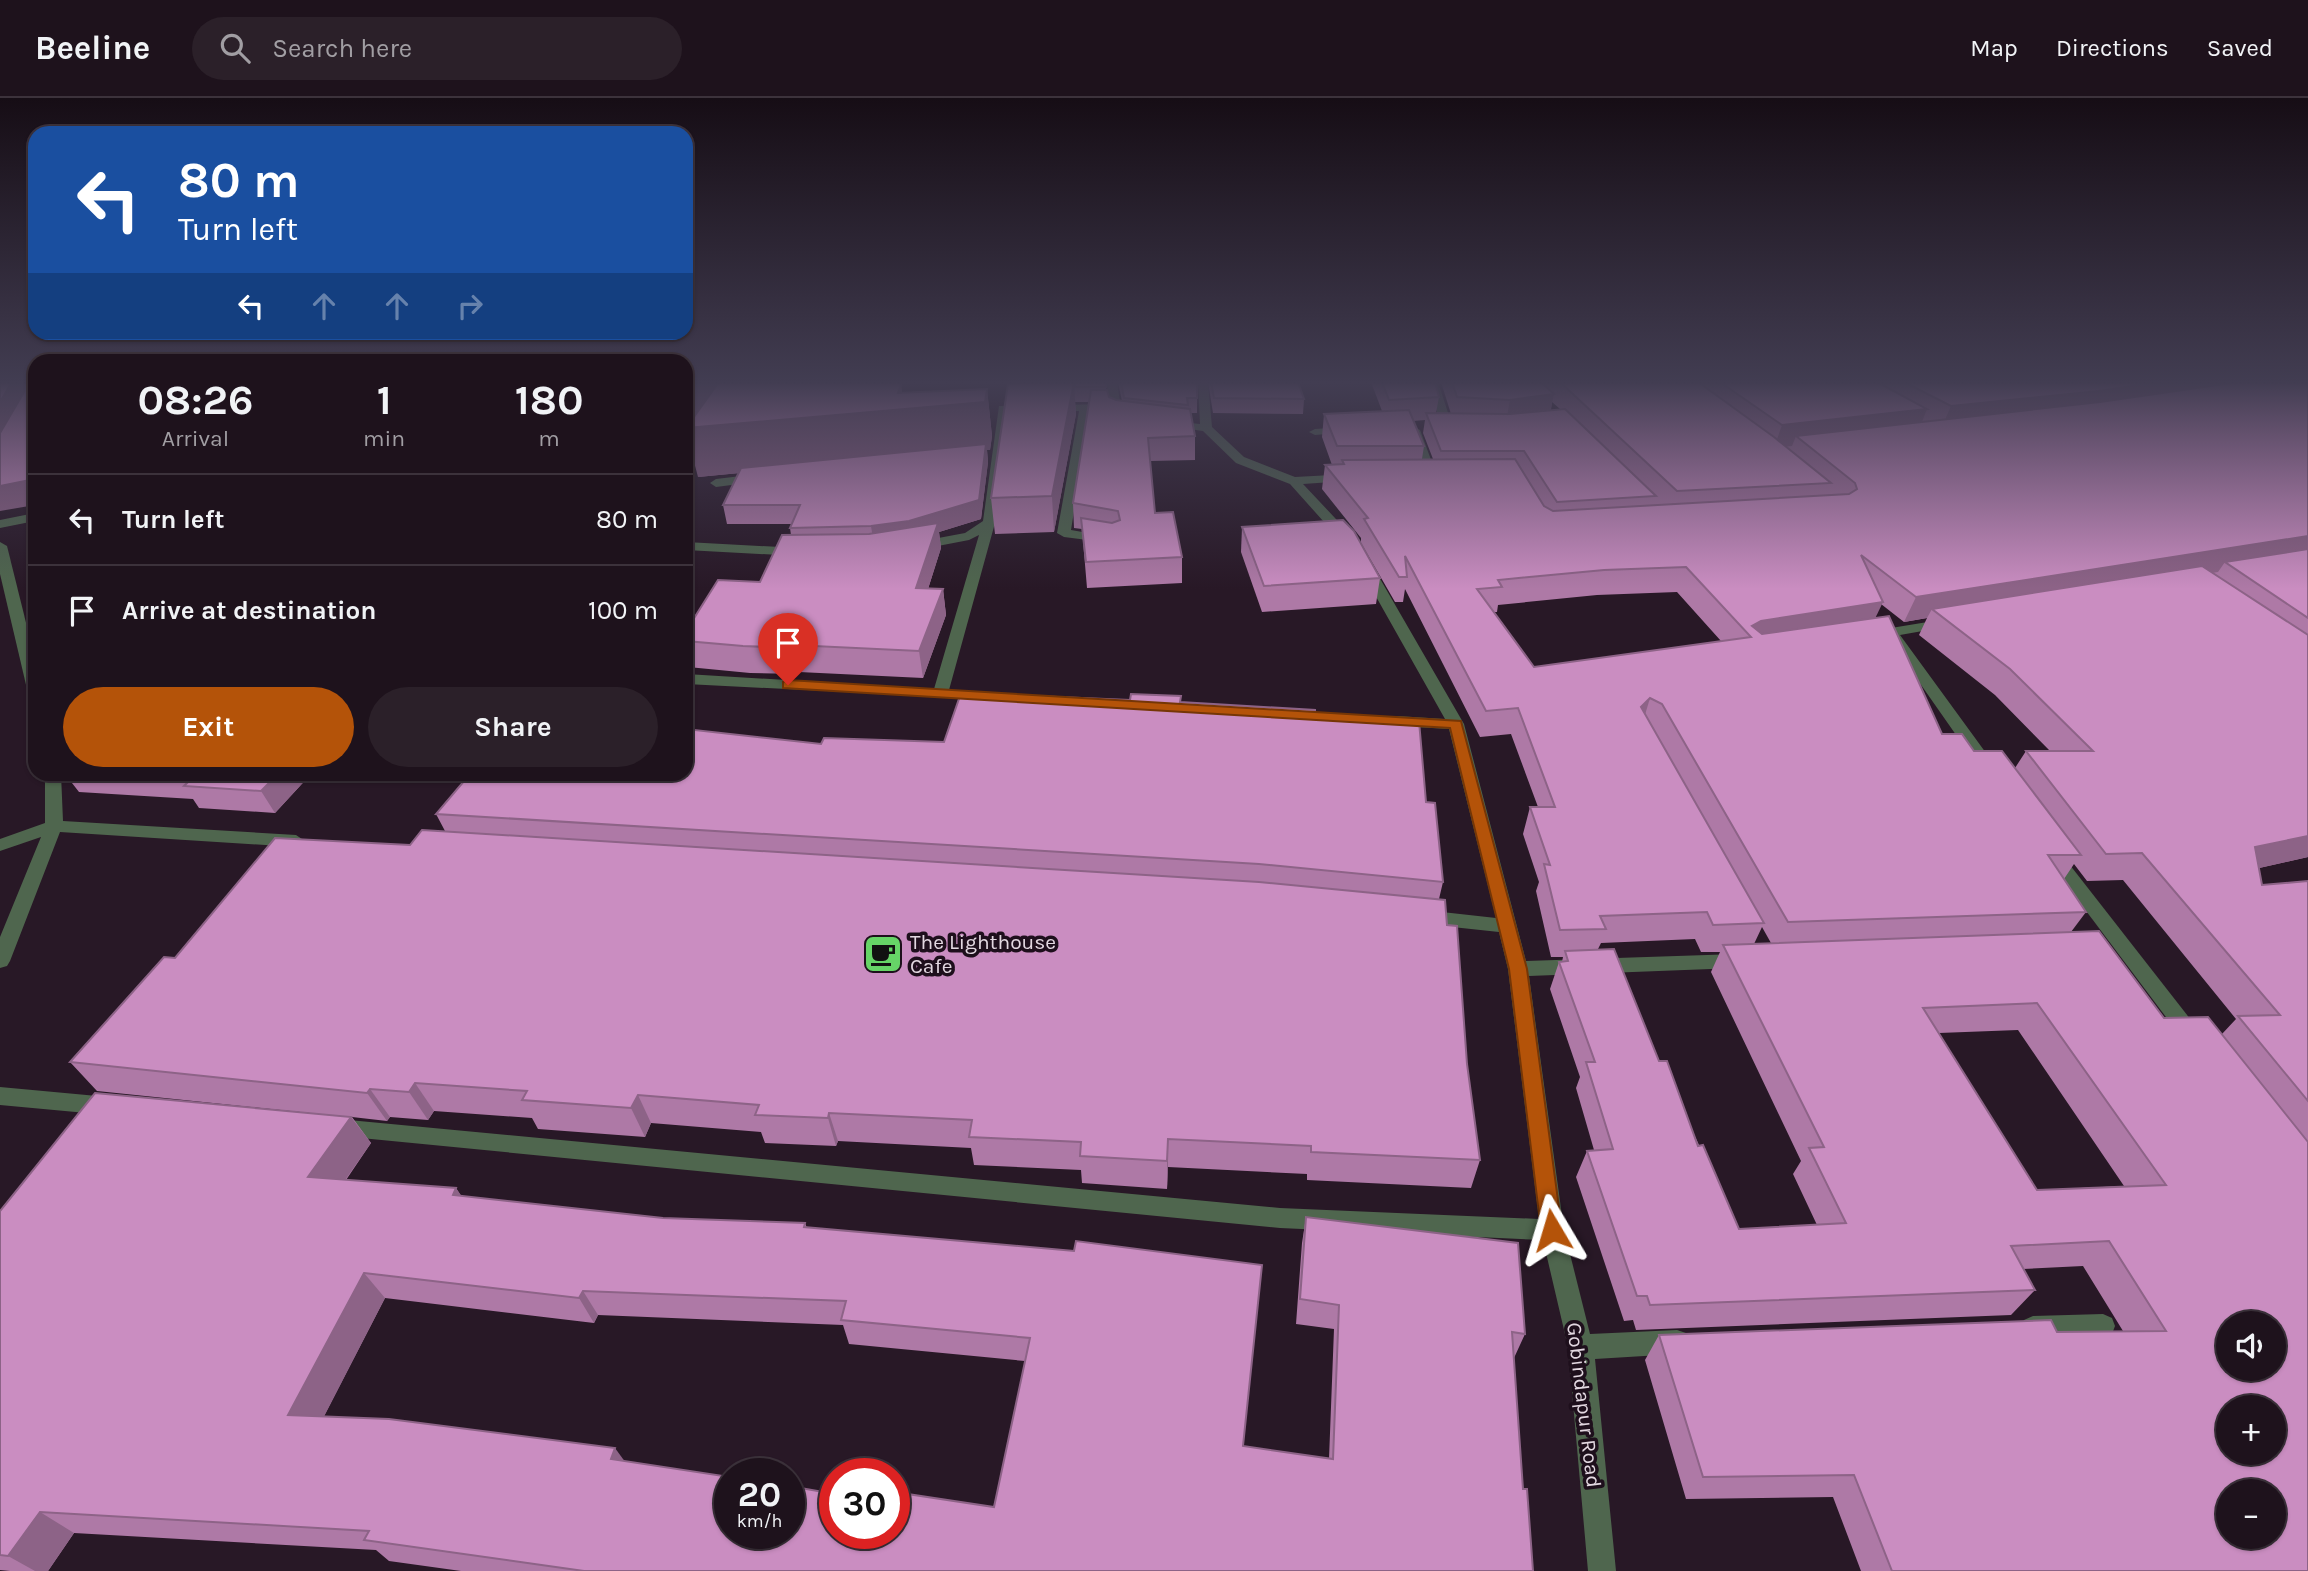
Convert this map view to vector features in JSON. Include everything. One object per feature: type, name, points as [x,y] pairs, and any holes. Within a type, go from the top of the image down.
[{"type":"street","points":[[940,694],[989,523],[991,451]]},
{"type":"street","points":[[1078,451],[1064,533],[1113,542]]},
{"type":"street","name":"Gobindapur Road","points":[[1230,451],[1240,460],[1294,481],[1359,553],[1456,724],[1518,969],[1552,1230],[1581,1347],[1602,1571]]},
{"type":"street","points":[[1430,451],[1431,476]]},
{"type":"street","points":[[1294,481],[1365,476]]},
{"type":"street","points":[[716,483],[770,477]]},
{"type":"street","points":[[0,524],[28,518]]},
{"type":"street","points":[[906,549],[969,536],[989,523]]},
{"type":"street","points":[[693,547],[780,553],[818,551]]},
{"type":"street","points":[[0,549],[28,629]]},
{"type":"street","points":[[1965,620],[1885,633],[2002,787]]},
{"type":"street","points":[[693,678],[996,697]]},
{"type":"street","points":[[1387,720],[1456,724]]},
{"type":"street","points":[[0,961],[54,826],[53,781]]},
{"type":"street","points":[[0,845],[54,826],[316,842]]},
{"type":"street","points":[[2042,840],[2206,1055]]},
{"type":"street","points":[[1410,916],[1507,926]]},
{"type":"street","points":[[2095,948],[2122,947]]},
{"type":"street","points":[[1518,969],[1754,961]]},
{"type":"street","points":[[0,1096],[125,1108]]},
{"type":"street","points":[[320,1126],[1280,1218],[1552,1230]]},
{"type":"street","points":[[2007,1329],[2103,1326]]},
{"type":"street","points":[[1581,1347],[1705,1340]]},
{"type":"building","points":[[0,451],[28,451],[28,480],[0,486]]},
{"type":"building","points":[[917,451],[985,451],[979,500],[909,521],[871,526],[790,528],[800,505],[723,505],[741,468]]},
{"type":"building","points":[[998,451],[1061,451],[1052,496],[991,498]]},
{"type":"building","points":[[1081,451],[1149,451],[1155,513],[1173,512],[1182,557],[1086,562],[1081,518],[1112,523],[1120,520],[1118,511],[1073,503]]},
{"type":"building","points":[[1441,451],[1609,451],[1656,496],[1557,502],[1524,451]]},
{"type":"building","points":[[1634,451],[1791,451],[1831,483],[1677,491]]},
{"type":"building","points":[[1815,451],[2308,451],[2308,536],[1916,597],[1861,555],[1883,602],[1761,621],[1752,626],[1762,634],[1889,616],[1942,734],[1962,734],[1974,751],[2002,751],[2081,855],[2048,855],[2086,912],[1788,922],[1662,704],[1650,698],[1641,707],[1764,923],[1713,925],[1707,912],[1600,916],[1606,929],[1560,930],[1544,864],[1550,865],[1530,807],[1555,807],[1518,708],[1486,711],[1405,556],[1407,577],[1399,577],[1364,519],[1368,518],[1325,465],[1344,464],[1342,460],[1515,459],[1544,506],[1553,511],[1849,494],[1857,489],[1855,483]],"holes":[[[1686,567],[1751,637],[1534,667],[1477,589],[1502,587],[1498,580],[1604,570]]]},
{"type":"building","points":[[1343,520],[1354,531],[1380,578],[1264,586],[1242,527]]},
{"type":"building","points":[[938,523],[916,588],[943,589],[919,651],[793,645],[791,648],[693,642],[693,620],[718,580],[760,582],[782,535],[869,534]]},
{"type":"building","points":[[2308,549],[2308,618],[2225,562]]},
{"type":"building","points":[[2202,566],[2308,635],[2308,836],[2255,847],[2262,885],[2308,881],[2308,1101],[2238,1016],[2280,1015],[2142,853],[2106,854],[2026,751],[2093,751],[2010,669],[1932,609]]},
{"type":"building","points":[[961,693],[1130,700],[1131,694],[1181,696],[1180,702],[1315,710],[1315,715],[1419,721],[1426,802],[1435,803],[1443,882],[1259,864],[436,814],[464,781],[693,781],[693,730],[821,744],[824,738],[944,742]]},
{"type":"building","points":[[189,781],[271,781],[261,791],[184,786]]},
{"type":"building","points":[[422,830],[1259,882],[1445,900],[1447,925],[1457,926],[1467,1064],[1480,1160],[1311,1152],[1311,1146],[1168,1139],[1167,1161],[1080,1156],[1081,1142],[969,1137],[972,1120],[829,1113],[828,1118],[755,1115],[759,1105],[638,1095],[631,1108],[522,1100],[527,1091],[415,1083],[409,1092],[370,1089],[367,1093],[70,1062],[164,957],[175,958],[275,838],[410,845]]},
{"type":"building","points":[[2099,931],[2164,1018],[2208,1017],[2308,1142],[2308,1571],[1892,1571],[1854,1475],[1703,1477],[1659,1335],[2051,1320],[2057,1332],[2166,1331],[2109,1241],[2011,1246],[2035,1290],[1650,1305],[1647,1296],[1637,1296],[1587,1151],[1613,1149],[1586,1062],[1595,1062],[1559,962],[1568,961],[1565,951],[1614,949],[1659,1061],[1667,1061],[1698,1146],[1703,1145],[1739,1229],[1846,1223],[1809,1148],[1824,1147],[1723,945]],"holes":[[[2037,1003],[2166,1185],[2037,1190],[1923,1008]]]},
{"type":"building","points":[[95,1093],[351,1117],[308,1177],[456,1188],[453,1195],[663,1218],[805,1223],[804,1227],[1074,1251],[1076,1241],[1262,1265],[1243,1446],[1333,1459],[1339,1305],[1300,1299],[1306,1217],[1518,1243],[1525,1334],[1512,1332],[1523,1489],[1527,1489],[1533,1571],[584,1571],[364,1540],[369,1531],[40,1512],[8,1556],[0,1555],[0,1211]],"holes":[[[364,1273],[579,1298],[583,1291],[846,1301],[841,1320],[1030,1338],[994,1507],[910,1494],[910,1549],[819,1549],[819,1491],[805,1489],[805,1549],[714,1549],[714,1475],[611,1459],[615,1448],[389,1419],[288,1415]]]},
{"type":"place","name":"The Lighthouse Cafe","points":[[883,954]]},
{"type":"route","points":[[788,685],[1456,724],[1518,969],[1552,1230]]}]
